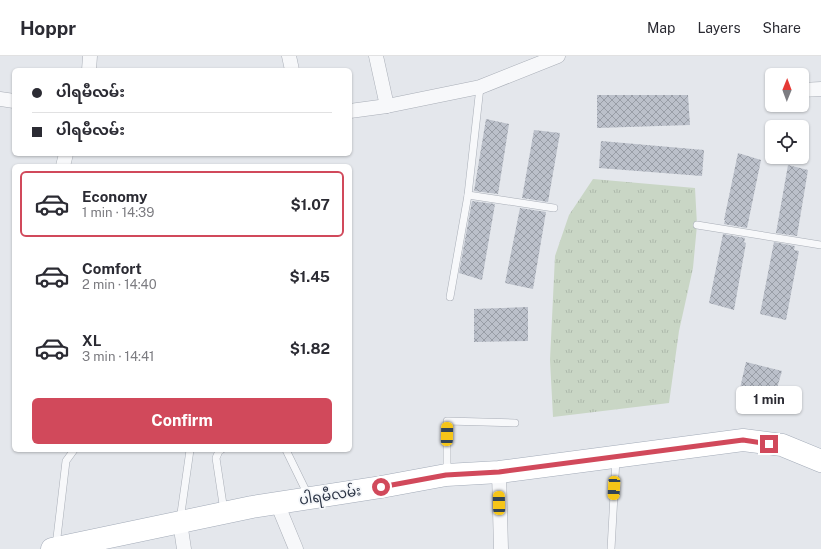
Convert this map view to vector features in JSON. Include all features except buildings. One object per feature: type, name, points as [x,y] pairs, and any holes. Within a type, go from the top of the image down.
[{"type":"main road","name":"ပါရမီလမ်း","points":[[54,549],[224,513],[446,475],[499,472],[743,440],[782,445],[821,461]]},
{"type":"street","points":[[89,68],[90,56]]},
{"type":"street","points":[[289,56],[292,68]]},
{"type":"street","points":[[376,56],[388,106]]},
{"type":"street","points":[[352,111],[388,106],[480,86],[558,56]]},
{"type":"street","points":[[809,90],[821,89]]},
{"type":"street","points":[[0,99],[12,101]]},
{"type":"street","points":[[499,472],[501,549]]},
{"type":"street","points":[[277,504],[296,549]]},
{"type":"street","points":[[180,522],[184,549]]},
{"type":"lane","points":[[450,297],[468,195],[480,86]]},
{"type":"lane","points":[[468,195],[554,208]]},
{"type":"lane","points":[[697,225],[821,245]]},
{"type":"lane","points":[[446,475],[447,421],[515,423]]},
{"type":"lane","points":[[54,549],[66,461],[73,452]]},
{"type":"lane","points":[[180,522],[190,452]]},
{"type":"lane","points":[[219,452],[216,458],[224,513]]},
{"type":"lane","points":[[287,452],[309,498]]},
{"type":"lane","points":[[611,549],[616,457]]},
{"type":"green space","points":[[593,179],[695,188],[697,225],[693,268],[679,331],[669,403],[553,417],[550,360],[555,256],[569,215]]},
{"type":"route","points":[[381,487],[446,475],[499,472],[743,440],[769,444]]}]
